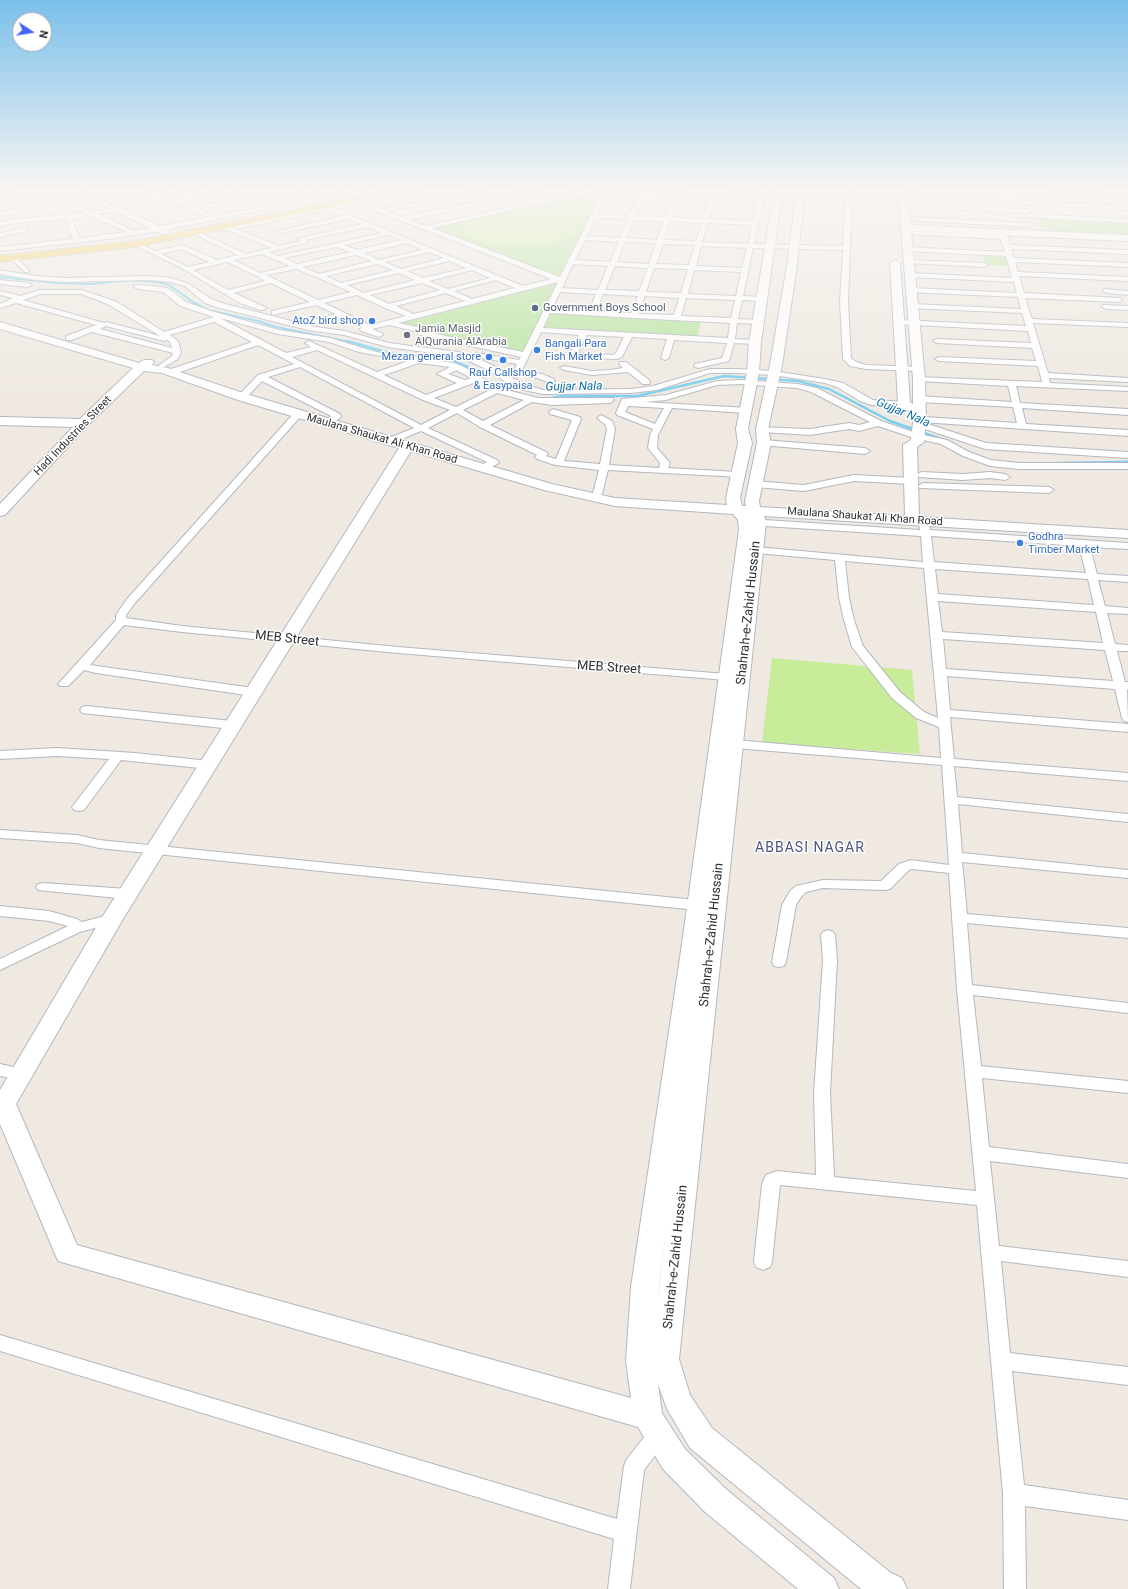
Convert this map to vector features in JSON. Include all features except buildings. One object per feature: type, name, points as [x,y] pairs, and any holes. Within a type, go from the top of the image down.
[{"type":"main road","name":"Shahrah-e-Zahid Hussain","points":[[792,262],[755,484],[757,516],[756,550],[735,744],[706,906],[646,1287],[640,1361],[654,1425],[674,1459],[716,1500],[823,1589]]},
{"type":"main road","points":[[896,262],[904,402],[918,424]]},
{"type":"main road","points":[[908,262],[918,374],[918,424],[921,446],[919,481],[920,521]]},
{"type":"main road","points":[[735,506],[737,475],[745,443],[742,429],[752,377],[755,342],[767,265],[792,266]]},
{"type":"main road","name":"Maulana Shaukat Ali Khan Road","points":[[0,319],[69,338],[144,364]]},
{"type":"main road","name":"Maulana Shaukat Ali Khan Road","points":[[0,325],[166,370],[242,398],[483,468],[550,487],[615,502],[674,507],[735,506],[757,516],[1128,529]]},
{"type":"main road","name":"Hadi Industries Street","points":[[0,512],[83,423],[144,364]]},
{"type":"main road","points":[[0,421],[83,423]]},
{"type":"main road","points":[[398,443],[288,639],[232,725],[209,765],[127,894],[4,1104],[67,1253],[654,1425]]},
{"type":"main road","name":"Maulana Shaukat Ali Khan Road","points":[[757,516],[793,512],[1128,534]]},
{"type":"main road","name":"Shahrah-e-Zahid Hussain","points":[[757,516],[746,530],[726,677],[665,1359],[677,1400],[701,1438],[880,1584],[891,1589]]},
{"type":"street","points":[[14,262],[27,271]]},
{"type":"street","points":[[173,262],[243,301],[308,324],[342,314]]},
{"type":"street","points":[[187,269],[216,262]]},
{"type":"street","points":[[232,262],[368,327]]},
{"type":"street","points":[[286,262],[412,316]]},
{"type":"street","points":[[259,275],[312,262]]},
{"type":"street","points":[[318,276],[378,262]]},
{"type":"street","points":[[379,262],[471,301]]},
{"type":"street","points":[[340,285],[437,262]]},
{"type":"street","points":[[457,262],[521,288]]},
{"type":"street","points":[[275,313],[422,280],[485,262]]},
{"type":"street","points":[[513,262],[561,280]]},
{"type":"street","points":[[572,262],[561,280],[548,311],[517,372],[539,376],[556,387],[583,388],[623,386],[681,374],[695,367],[726,359],[731,341],[746,262]]},
{"type":"street","points":[[575,262],[744,270]]},
{"type":"street","points":[[634,316],[653,262]]},
{"type":"street","points":[[677,318],[693,262]]},
{"type":"street","points":[[846,262],[844,302],[847,360],[853,364],[859,366],[902,368],[918,374],[936,360],[1036,346]]},
{"type":"street","points":[[912,262],[986,265]]},
{"type":"street","points":[[1012,262],[1047,385]]},
{"type":"street","points":[[1087,262],[1128,265]]},
{"type":"street","points":[[592,314],[612,264]]},
{"type":"street","points":[[1103,264],[1118,300],[1125,307]]},
{"type":"street","points":[[0,272],[35,278],[65,280],[149,278],[172,280],[187,285],[208,301],[219,305],[308,328],[345,333],[388,345],[455,354],[472,359],[526,388],[543,392],[631,391],[654,388],[710,371],[752,377],[824,381],[840,385],[863,399],[871,402],[906,405]]},
{"type":"street","points":[[909,275],[1019,282],[1109,278],[1128,279]]},
{"type":"street","points":[[388,306],[497,278]]},
{"type":"street","points":[[523,359],[416,345],[384,337],[364,329],[386,322],[521,288],[561,280]]},
{"type":"street","points":[[228,292],[272,281]]},
{"type":"street","points":[[0,282],[69,288],[98,288]]},
{"type":"street","points":[[9,286],[35,293]]},
{"type":"street","points":[[132,287],[165,290],[183,304],[208,313],[278,332],[330,340],[359,350],[417,360],[439,362],[457,367],[496,390],[530,400],[552,402],[600,400],[745,410]]},
{"type":"street","points":[[558,290],[761,299]]},
{"type":"street","points":[[911,290],[1125,307]]},
{"type":"street","points":[[1,305],[35,293],[55,291],[82,292],[103,298],[132,314],[174,341],[177,352],[166,370]]},
{"type":"street","points":[[1100,291],[1128,293]]},
{"type":"street","points":[[0,293],[105,324],[174,341]]},
{"type":"street","points":[[1022,299],[1118,300]]},
{"type":"street","points":[[912,306],[1026,311]]},
{"type":"street","points":[[548,311],[758,322]]},
{"type":"street","points":[[69,338],[132,314]]},
{"type":"street","points":[[165,334],[215,319],[421,428],[494,462],[483,468]]},
{"type":"street","points":[[1028,320],[1128,325]]},
{"type":"street","points":[[386,322],[424,331],[421,333],[523,359]]},
{"type":"street","points":[[899,322],[1031,329]]},
{"type":"street","points":[[934,324],[936,360]]},
{"type":"street","points":[[91,329],[177,352]]},
{"type":"street","points":[[538,330],[755,342]]},
{"type":"street","points":[[584,333],[573,354],[614,357],[620,355],[629,336]]},
{"type":"street","points":[[665,358],[672,338]]},
{"type":"street","points":[[166,370],[258,342]]},
{"type":"street","points":[[309,343],[426,398],[457,410],[483,425],[543,454],[540,457],[559,462],[604,467],[737,475]]},
{"type":"street","points":[[286,356],[319,347]]},
{"type":"street","points":[[577,355],[574,362],[564,368],[592,373],[629,369]]},
{"type":"street","points":[[614,357],[646,382]]},
{"type":"street","points":[[377,375],[417,360]]},
{"type":"street","points":[[936,360],[1041,364]]},
{"type":"street","points":[[936,360],[1012,383],[1128,389]]},
{"type":"street","points":[[242,398],[261,377],[300,364]]},
{"type":"street","points":[[457,367],[441,374],[464,383]]},
{"type":"street","points":[[556,387],[571,370]]},
{"type":"street","points":[[1044,375],[1128,380]]},
{"type":"street","points":[[261,377],[337,416],[327,423]]},
{"type":"street","points":[[625,402],[666,397],[709,384],[752,377]]},
{"type":"street","points":[[772,378],[814,390],[878,423]]},
{"type":"street","points":[[426,398],[476,379]]},
{"type":"street","points":[[543,392],[571,383]]},
{"type":"street","points":[[1012,383],[1022,426]]},
{"type":"street","points":[[398,443],[421,428],[496,390]]},
{"type":"street","points":[[483,425],[530,400]]},
{"type":"street","points":[[625,402],[620,413],[658,428]]},
{"type":"street","points":[[918,424],[1016,405],[1128,412]]},
{"type":"street","points":[[663,470],[666,462],[652,448],[654,435],[670,406]]},
{"type":"street","points":[[553,412],[577,419],[559,462]]},
{"type":"street","points":[[64,684],[121,621],[121,615],[131,601],[298,414]]},
{"type":"street","points":[[598,498],[597,494],[611,429],[609,422],[601,418]]},
{"type":"street","points":[[763,436],[810,432],[851,426],[859,428],[878,423],[1022,426],[1128,433]]},
{"type":"street","points":[[918,424],[985,446],[1128,454]]},
{"type":"street","points":[[918,424],[966,454],[978,459],[1007,465],[1128,466]]},
{"type":"street","points":[[763,436],[865,451]]},
{"type":"street","points":[[919,481],[990,475],[1005,477]]},
{"type":"street","points":[[755,484],[804,488],[854,478],[1049,490]]},
{"type":"street","points":[[757,516],[772,520],[793,512]]},
{"type":"street","points":[[757,516],[920,521],[1084,544],[1128,546]]},
{"type":"street","points":[[920,521],[933,597],[941,672],[972,1071],[1014,1494],[1015,1589]]},
{"type":"street","points":[[1084,544],[1110,647],[1124,686],[1128,718]]},
{"type":"street","points":[[756,550],[928,565],[1128,578]]},
{"type":"street","points":[[840,558],[846,605],[858,647],[896,695],[920,715],[945,719],[1128,728]]},
{"type":"street","points":[[933,597],[1128,610]]},
{"type":"street","name":"MEB Street","points":[[121,621],[182,629],[398,650],[726,677]]},
{"type":"street","points":[[937,635],[1128,648]]},
{"type":"street","points":[[83,664],[86,667],[96,670],[253,692]]},
{"type":"street","points":[[941,672],[1124,686]]},
{"type":"street","points":[[86,710],[232,725]]},
{"type":"street","points":[[735,744],[1126,777],[1128,789]]},
{"type":"street","points":[[0,755],[58,752],[209,765]]},
{"type":"street","points":[[79,807],[118,756]]},
{"type":"street","points":[[952,800],[1128,818]]},
{"type":"street","points":[[0,834],[77,839],[99,844],[706,906]]},
{"type":"street","points":[[779,962],[789,905],[795,894],[801,889],[823,884],[885,886],[904,867],[911,864],[956,863],[1128,874]]},
{"type":"street","points":[[43,887],[127,894]]},
{"type":"street","points":[[0,911],[49,916],[72,922],[80,927]]},
{"type":"street","points":[[960,918],[1128,933]]},
{"type":"street","points":[[0,965],[80,927],[112,919]]},
{"type":"street","points":[[825,1183],[822,1093],[830,960],[828,935]]},
{"type":"street","points":[[965,989],[1128,1008]]},
{"type":"street","points":[[0,1070],[22,1074]]},
{"type":"street","points":[[972,1071],[1128,1087]]},
{"type":"street","points":[[980,1153],[1128,1171]]},
{"type":"street","points":[[763,1262],[772,1180],[777,1178],[984,1199]]},
{"type":"street","points":[[990,1252],[1128,1269]]},
{"type":"street","points":[[0,1343],[626,1532]]},
{"type":"street","points":[[1000,1361],[1128,1376]]},
{"type":"street","points":[[619,1589],[634,1466],[654,1425]]},
{"type":"street","points":[[1014,1494],[1128,1510]]},
{"type":"green space","points":[[516,262],[571,262],[563,280]]},
{"type":"green space","points":[[984,262],[1012,262],[1013,266],[985,265]]},
{"type":"green space","points":[[560,282],[522,357],[418,335],[421,333],[384,324],[514,291]]},
{"type":"green space","points":[[547,311],[701,319],[697,340],[538,330]]},
{"type":"green space","points":[[772,658],[912,670],[920,754],[762,743]]},
{"type":"waterway","name":"Gujjar Nala","points":[[0,277],[57,283],[92,284],[129,280],[158,282],[169,285],[193,302],[208,310],[258,321],[276,327],[350,342]]},
{"type":"waterway","name":"Gujjar Nala","points":[[347,341],[389,353],[454,361],[468,367],[478,377]]},
{"type":"waterway","name":"Gujjar Nala","points":[[545,399],[563,396],[637,396],[724,376],[798,381],[829,389],[890,421],[941,439]]},
{"type":"waterway","name":"Gujjar Nala","points":[[491,384],[520,394]]},
{"type":"waterway","name":"Gujjar Nala","points":[[1058,463],[1128,462]]},
{"type":"place","name":"Government Boys School","points":[[535,308]]},
{"type":"place","name":"AtoZ bird shop","points":[[372,321]]},
{"type":"place","name":"Jamia Masjid AlQurania AlArabia","points":[[407,335]]},
{"type":"place","name":"Bangali Para Fish Market","points":[[537,350]]},
{"type":"place","name":"Mezan general store","points":[[489,357]]},
{"type":"place","name":"Rauf Callshop & Easypaisa","points":[[503,360]]},
{"type":"place","name":"Godhra Timber Market","points":[[1020,543]]},
{"type":"district","name":"ABBASI NAGAR","points":[[810,848]]}]
